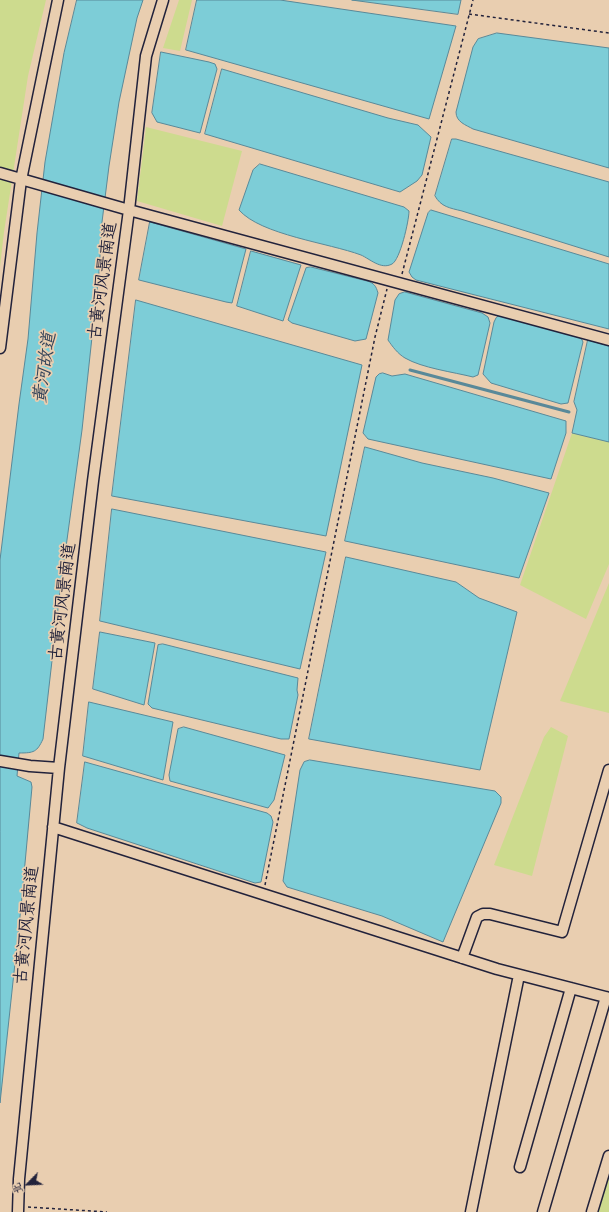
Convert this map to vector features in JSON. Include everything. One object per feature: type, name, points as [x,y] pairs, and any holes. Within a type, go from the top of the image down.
[{"type":"street","points":[[0,348],[21,180],[58,0]]},
{"type":"street","name":"古黄河风景南道","points":[[18,1209],[19,1179],[59,768],[124,209],[146,56],[163,0]]},
{"type":"street","points":[[0,173],[124,209],[609,340]]},
{"type":"street","points":[[0,762],[59,768]]},
{"type":"street","points":[[462,958],[477,917],[483,914],[490,914],[562,932],[609,770]]},
{"type":"street","points":[[53,827],[462,958],[519,975],[608,997],[543,1212]]},
{"type":"street","points":[[471,1212],[519,975]]},
{"type":"street","points":[[520,1167],[571,988]]},
{"type":"street","points":[[592,1212],[609,1156]]},
{"type":"path","points":[[400,284],[473,0]]},
{"type":"path","points":[[469,14],[609,33]]},
{"type":"path","points":[[263,895],[373,345],[389,281]]},
{"type":"path","points":[[18,1209],[107,1212]]},
{"type":"green space","points":[[0,0],[46,0],[28,76],[0,267]]},
{"type":"green space","points":[[179,0],[192,0],[180,51],[163,48]]},
{"type":"green space","points":[[146,127],[242,151],[222,226],[137,201]]},
{"type":"green space","points":[[572,433],[609,442],[609,564],[586,619],[520,585]]},
{"type":"green space","points":[[609,583],[609,713],[560,701]]},
{"type":"green space","points":[[551,727],[568,736],[532,876],[494,865],[544,737]]},
{"type":"green space","points":[[609,1176],[609,1212],[598,1212]]},
{"type":"water","name":"黄河故道","points":[[77,0],[143,0],[137,18],[119,102],[109,166],[102,222],[99,272],[82,430],[60,591],[43,739],[39,747],[34,751],[19,753],[17,776],[31,782],[32,787],[0,1103],[0,560],[28,339],[45,162],[64,53]]},
{"type":"water","points":[[197,0],[280,0],[456,26],[429,119],[186,50]]},
{"type":"water","points":[[352,0],[461,0],[458,14]]},
{"type":"water","points":[[497,33],[609,48],[609,168],[473,129],[460,121],[456,115],[456,112],[473,47],[478,39]]},
{"type":"water","points":[[161,52],[215,64],[217,69],[200,133],[157,122],[152,113]]},
{"type":"water","points":[[222,69],[388,118],[418,125],[431,137],[422,175],[417,181],[400,192],[205,134]]},
{"type":"water","points":[[452,139],[609,182],[609,257],[450,208],[440,203],[435,196]]},
{"type":"water","points":[[260,164],[404,207],[409,211],[407,223],[404,240],[395,261],[388,266],[380,265],[361,255],[279,232],[249,219],[239,210],[253,170]]},
{"type":"water","points":[[431,210],[609,264],[609,329],[416,280],[409,272],[428,213]]},
{"type":"water","points":[[150,222],[246,249],[232,303],[139,280]]},
{"type":"water","points":[[251,251],[301,265],[283,321],[237,306]]},
{"type":"water","points":[[311,267],[367,281],[374,285],[378,293],[366,339],[355,341],[292,323],[288,320],[306,268]]},
{"type":"water","points":[[405,292],[482,313],[488,317],[490,323],[478,375],[473,377],[420,364],[405,358],[395,350],[388,340],[395,300],[399,294]]},
{"type":"water","points":[[136,300],[362,365],[326,536],[112,496]]},
{"type":"water","points":[[500,315],[581,338],[583,342],[568,403],[561,404],[491,383],[483,374],[494,322]]},
{"type":"water","points":[[588,340],[609,346],[609,442],[572,433],[577,410],[574,402]]},
{"type":"water","points":[[383,373],[392,376],[405,374],[566,421],[566,433],[551,479],[368,439],[363,433],[376,377]]},
{"type":"water","points":[[365,447],[422,463],[493,478],[549,493],[519,578],[345,541]]},
{"type":"water","points":[[112,509],[326,552],[300,669],[100,621]]},
{"type":"water","points":[[346,557],[456,582],[479,598],[517,612],[480,770],[309,739]]},
{"type":"water","points":[[100,632],[155,643],[144,705],[93,689]]},
{"type":"water","points":[[163,644],[298,678],[298,695],[289,739],[281,739],[152,708],[148,704],[158,645]]},
{"type":"water","points":[[89,702],[173,722],[163,780],[83,756]]},
{"type":"water","points":[[184,727],[285,755],[274,800],[268,808],[170,781],[169,775],[178,729]]},
{"type":"water","points":[[310,760],[495,791],[501,797],[501,803],[443,942],[382,916],[287,887],[283,881],[300,770],[304,762]]},
{"type":"water","points":[[85,762],[267,813],[271,816],[273,822],[261,882],[255,883],[87,828],[77,823]]},
{"type":"waterway","points":[[410,370],[569,412]]}]
